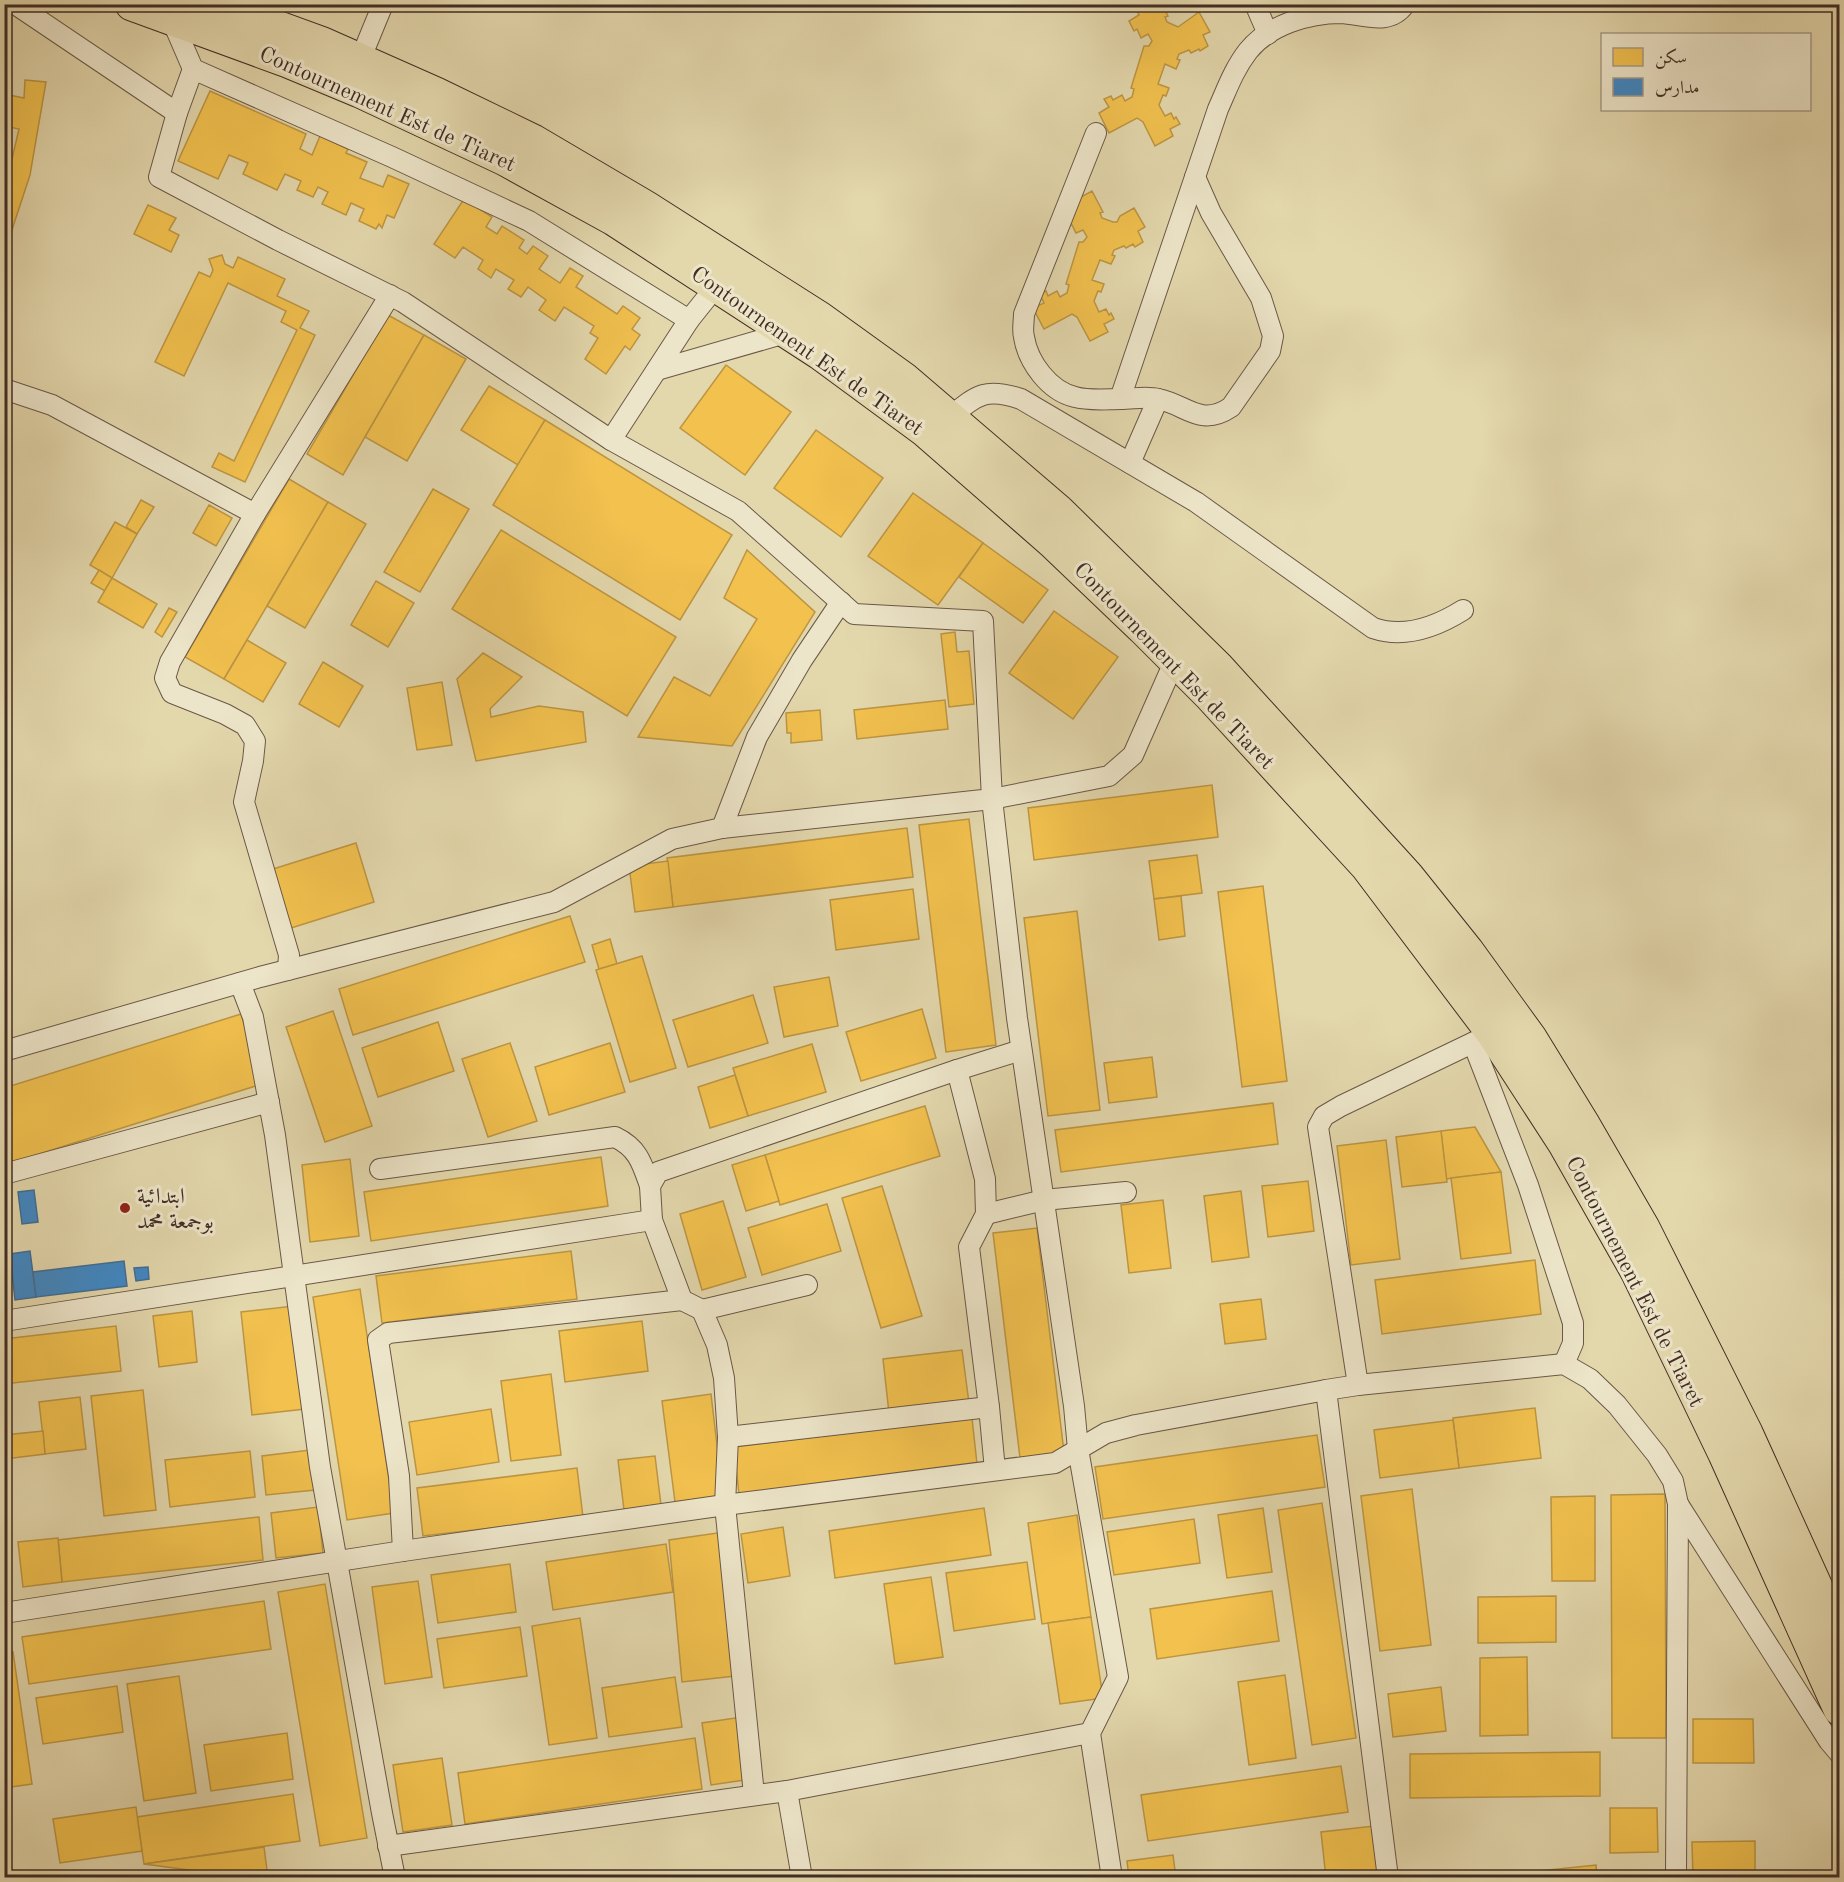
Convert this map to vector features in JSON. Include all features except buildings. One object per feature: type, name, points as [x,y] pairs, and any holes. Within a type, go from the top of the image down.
[{"type":"highway","name":"Contournement Est de Tiaret","points":[[132,4],[340,83],[496,154],[614,219],[820,353],[926,431],[1053,542],[1175,660],[1367,866],[1483,1038],[1565,1144],[1637,1271],[1735,1476],[1839,1709]]},
{"type":"highway","name":"Contournement Est de Tiaret","points":[[213,4],[323,44],[436,94],[533,141],[645,207],[819,318],[905,380],[1058,511],[1218,668],[1407,876],[1467,951],[1530,1038],[1643,1228],[1746,1433],[1839,1640]]},
{"type":"street","points":[[15,4],[177,113]]},
{"type":"street","points":[[360,60],[383,4]]},
{"type":"street","points":[[1255,4],[1269,34]]},
{"type":"street","points":[[1120,399],[1218,109],[1233,74],[1249,50],[1278,28],[1317,15],[1341,13],[1390,17],[1401,10],[1405,4]]},
{"type":"street","points":[[171,18],[193,69],[392,157],[529,221],[689,320]]},
{"type":"street","points":[[193,69],[177,113],[159,177],[413,308],[611,440],[738,511],[854,614],[983,621],[992,799],[1021,1050],[1074,1406],[1078,1449],[1118,1677],[1090,1733],[1113,1878]]},
{"type":"street","points":[[1096,133],[1023,314],[1024,337],[1032,359],[1043,376],[1058,390],[1075,398],[1158,399],[1207,416],[1223,413],[1244,392],[1270,351],[1273,336],[1261,298],[1211,213],[1195,177]]},
{"type":"street","points":[[611,440],[689,320],[717,285]]},
{"type":"street","points":[[288,970],[289,955],[244,802],[255,741],[244,725],[225,714],[172,693],[165,678],[170,663],[255,514],[390,295]]},
{"type":"street","points":[[657,370],[789,332]]},
{"type":"street","points":[[4,389],[52,405],[255,514]]},
{"type":"street","points":[[949,418],[971,400],[984,394],[1001,392],[1021,399],[1196,502],[1373,628],[1389,634],[1414,631],[1441,623],[1463,610]]},
{"type":"street","points":[[1130,463],[1158,399]]},
{"type":"street","points":[[722,828],[757,737],[802,660],[841,602]]},
{"type":"street","points":[[4,1051],[240,983],[554,902],[672,839],[722,828],[992,799],[1109,776],[1133,755],[1175,660]]},
{"type":"street","points":[[240,983],[253,1017],[268,1102],[320,1467],[395,1878]]},
{"type":"street","points":[[1358,1385],[1318,1127],[1324,1116],[1332,1111],[1483,1038],[1573,1323],[1573,1343],[1564,1364]]},
{"type":"street","points":[[650,1186],[658,1172],[1021,1050]]},
{"type":"street","points":[[957,1070],[985,1179],[986,1214],[969,1247],[995,1470]]},
{"type":"street","points":[[4,1174],[268,1102]]},
{"type":"street","points":[[380,1169],[615,1137],[627,1143],[640,1158],[650,1186],[652,1220],[682,1300]]},
{"type":"street","points":[[986,1214],[1044,1200],[1126,1192]]},
{"type":"street","points":[[4,1321],[652,1220]]},
{"type":"street","points":[[403,1551],[399,1476],[378,1341],[388,1333],[682,1300],[702,1310],[807,1285]]},
{"type":"street","points":[[702,1310],[717,1345],[724,1378],[728,1437],[725,1505],[754,1795]]},
{"type":"street","points":[[4,1613],[336,1561],[725,1505],[1055,1463],[1106,1433],[1136,1425],[1358,1385],[1564,1364],[1590,1379],[1617,1405],[1657,1455],[1673,1481],[1678,1504],[1676,1878]]},
{"type":"street","points":[[1326,1390],[1388,1878]]},
{"type":"street","points":[[728,1437],[989,1407]]},
{"type":"street","points":[[1678,1504],[1839,1754]]},
{"type":"street","points":[[388,1846],[788,1791],[1090,1733]]},
{"type":"street","points":[[788,1791],[802,1878]]},
{"type":"place","name":"ابتدائية بوجمعة محمد","points":[[125,1208]]}]
